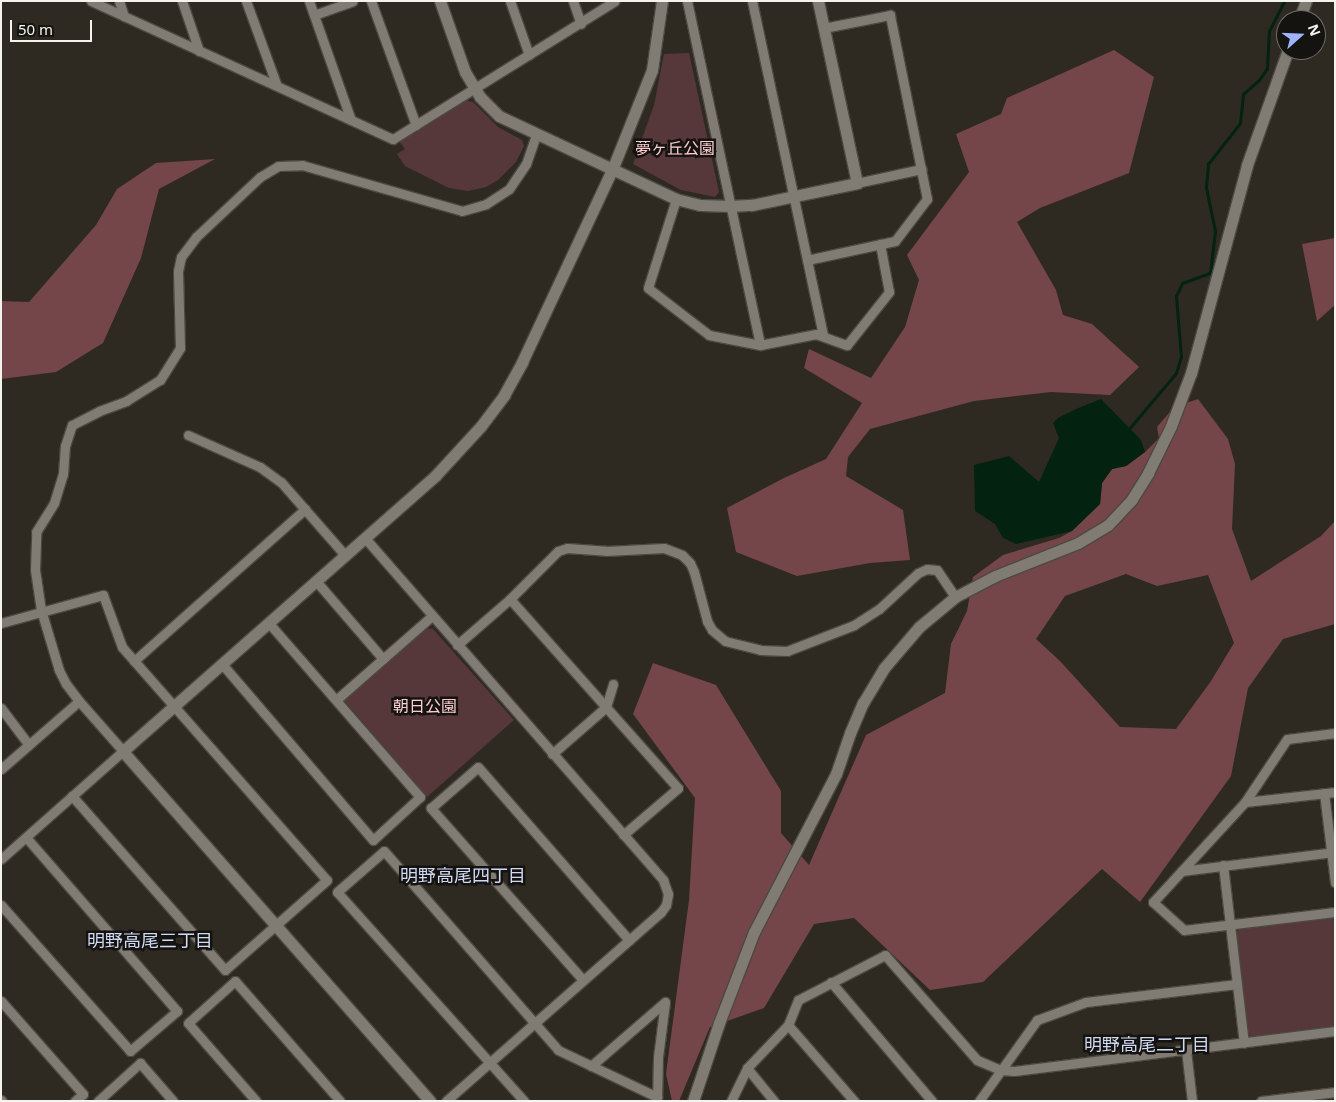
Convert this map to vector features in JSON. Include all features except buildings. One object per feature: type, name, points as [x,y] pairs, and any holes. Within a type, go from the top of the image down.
[{"type":"street","points":[[91,1],[393,139],[581,24],[615,1]]},
{"type":"street","points":[[119,1],[124,16]]},
{"type":"street","points":[[182,1],[200,51]]},
{"type":"street","points":[[246,1],[277,86]]},
{"type":"street","points":[[309,1],[351,120]]},
{"type":"street","points":[[314,15],[352,1]]},
{"type":"street","points":[[372,1],[416,125]]},
{"type":"street","points":[[440,1],[465,72],[474,89],[486,105],[499,116],[676,199],[700,205],[730,206],[794,196],[921,169]]},
{"type":"street","points":[[510,1],[529,55]]},
{"type":"street","points":[[572,1],[581,24]]},
{"type":"street","points":[[1,859],[365,538],[459,452],[504,395],[526,353],[612,170],[652,70],[662,1]]},
{"type":"street","points":[[687,1],[760,345]]},
{"type":"street","points":[[752,1],[823,336]]},
{"type":"street","points":[[818,1],[857,183]]},
{"type":"street","points":[[807,260],[895,241],[927,199],[890,15],[824,28]]},
{"type":"street","points":[[693,1101],[748,946],[764,911],[836,774],[863,703],[884,668],[919,627],[955,597],[995,576],[1094,536],[1121,513],[1136,493],[1171,426],[1191,373],[1247,164],[1284,60]]},
{"type":"street","points":[[430,1101],[66,684],[59,670],[42,610],[35,570],[36,532],[54,503],[63,474],[65,446],[72,425],[99,411],[126,401],[160,380],[180,348],[178,271],[181,257],[196,237],[260,177],[278,166],[302,165],[462,211],[486,204],[510,189],[526,164],[536,135]]},
{"type":"street","points":[[676,199],[648,288],[709,334],[760,345],[816,334],[847,345],[889,292],[880,244]]},
{"type":"street","points":[[188,434],[260,467],[281,482],[345,555]]},
{"type":"street","points":[[134,661],[305,508]]},
{"type":"street","points":[[365,538],[663,880],[668,894],[666,905],[661,912],[446,1101]]},
{"type":"street","points":[[458,645],[510,599],[561,549],[633,551],[664,548],[682,555],[690,563],[707,621],[717,636],[737,645],[780,651],[787,651],[854,625],[879,609],[918,573],[927,569],[937,570],[955,597]]},
{"type":"street","points":[[316,581],[383,659]]},
{"type":"street","points":[[1,623],[42,610],[103,595],[122,647],[327,880],[225,970],[72,796]]},
{"type":"street","points":[[510,599],[678,788],[623,835]]},
{"type":"street","points":[[336,700],[432,616]]},
{"type":"street","points":[[222,664],[373,840],[420,797],[269,623]]},
{"type":"street","points":[[552,754],[606,707],[613,684]]},
{"type":"street","points":[[1,769],[79,701]]},
{"type":"street","points":[[1,708],[29,745]]},
{"type":"street","points":[[1335,733],[1287,739],[1245,802],[1153,902],[1184,930],[1335,912]]},
{"type":"street","points":[[583,980],[431,808],[478,766],[629,940]]},
{"type":"street","points":[[1245,802],[1335,792]]},
{"type":"street","points":[[1324,793],[1333,852],[1335,882]]},
{"type":"street","points":[[1,905],[130,1051],[177,1011],[26,837]]},
{"type":"street","points":[[524,1101],[337,892],[384,851],[558,1050],[657,1099],[658,1057],[666,1002],[591,1066]]},
{"type":"street","points":[[1182,871],[1333,852]]},
{"type":"street","points":[[1223,865],[1244,1042]]},
{"type":"street","points":[[731,1101],[747,1068],[788,1025],[798,1000],[885,955],[977,1060],[1001,1070],[1014,1071],[1335,1031]]},
{"type":"street","points":[[256,1101],[188,1023],[235,981],[340,1101]]},
{"type":"street","points":[[831,982],[932,1101]]},
{"type":"street","points":[[979,1101],[1037,1020],[1086,1002],[1237,984]]},
{"type":"street","points":[[1,1001],[83,1094],[75,1101]]},
{"type":"street","points":[[788,1025],[854,1101]]},
{"type":"street","points":[[1186,1050],[1192,1101]]},
{"type":"street","points":[[98,1101],[140,1063],[174,1101]]},
{"type":"street","points":[[747,1068],[774,1101]]},
{"type":"street","points":[[1261,1101],[1335,1092]]},
{"type":"green space","name":"夢ヶ丘公園","points":[[689,53],[719,192],[715,197],[681,190],[633,164],[654,105],[664,54]]},
{"type":"green space","points":[[464,100],[473,102],[498,127],[522,140],[524,146],[516,162],[498,180],[486,187],[468,191],[449,188],[405,166],[397,154],[405,149],[399,141]]},
{"type":"green space","name":"朝日公園","points":[[425,628],[433,629],[514,720],[427,797],[343,699]]},
{"type":"green space","points":[[1331,917],[1335,920],[1335,1026],[1251,1037],[1248,1034],[1236,933],[1239,929]]},
{"type":"shaded area","points":[[1114,50],[1154,77],[1129,173],[1040,208],[1017,222],[1056,290],[1063,315],[1092,324],[1139,367],[1110,395],[1051,392],[974,401],[870,429],[848,457],[846,476],[903,510],[910,560],[870,563],[797,576],[736,552],[727,508],[784,478],[826,459],[862,403],[804,368],[809,349],[871,378],[905,327],[919,280],[907,255],[969,172],[956,134],[1001,114],[1007,98]]},
{"type":"shaded area","points":[[215,159],[159,189],[141,258],[103,343],[56,372],[1,379],[1,301],[29,302],[96,225],[117,189],[156,163]]},
{"type":"shaded area","points":[[1335,238],[1335,305],[1317,321],[1302,244]]},
{"type":"shaded area","points":[[1101,399],[1141,440],[1145,452],[1126,466],[1112,469],[1102,483],[1100,504],[1072,531],[1016,544],[1003,538],[995,524],[975,511],[974,465],[1009,456],[1039,482],[1059,438],[1053,423],[1058,418],[1076,409]]},
{"type":"shaded area","points":[[1198,399],[1228,439],[1235,464],[1232,529],[1251,581],[1321,536],[1335,521],[1335,624],[1283,639],[1248,688],[1231,776],[1140,902],[1102,869],[983,982],[930,990],[854,918],[814,924],[764,1008],[710,1027],[679,1101],[672,1101],[666,1074],[689,900],[695,798],[633,714],[653,663],[716,685],[781,791],[781,833],[809,865],[866,735],[945,693],[951,644],[967,611],[973,577],[1003,555],[1059,538],[1072,531],[1100,504],[1102,483],[1112,469],[1126,466],[1145,452],[1159,438],[1157,427],[1174,407]],"holes":[[[1126,574],[1157,586],[1208,575],[1234,643],[1211,681],[1176,729],[1120,727],[1060,661],[1036,639],[1065,596]]]},
{"type":"waterway","points":[[1127,431],[1176,373],[1181,357],[1176,296],[1182,283],[1210,273],[1215,231],[1206,187],[1208,164],[1240,123],[1243,94],[1259,80],[1267,68],[1269,31],[1284,1]]},
{"type":"district","name":"明野高尾四丁目","points":[[463,875]]},
{"type":"district","name":"明野高尾三丁目","points":[[150,940]]},
{"type":"district","name":"明野高尾二丁目","points":[[1147,1044]]}]
